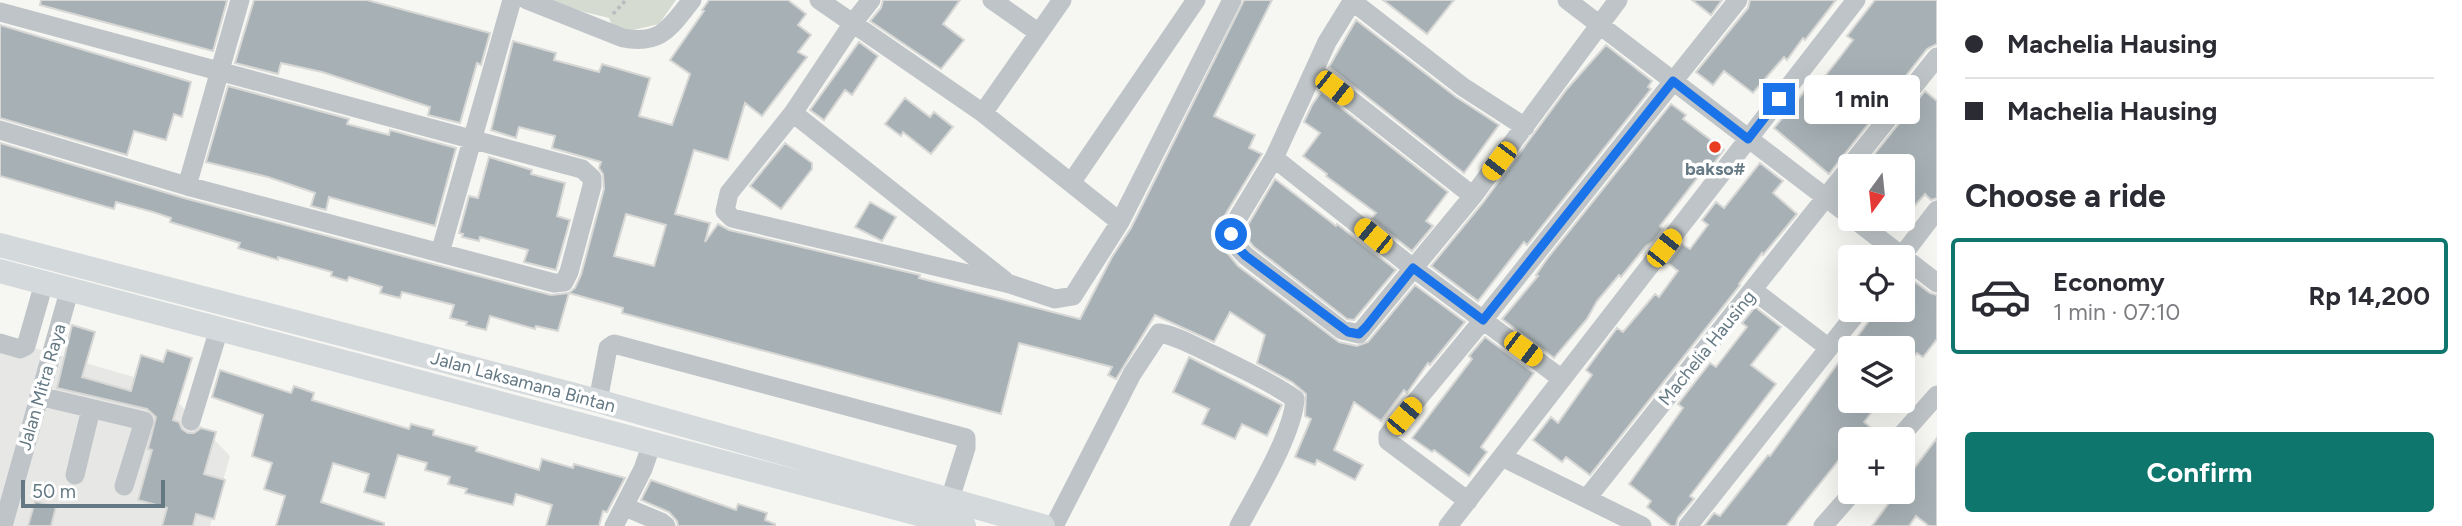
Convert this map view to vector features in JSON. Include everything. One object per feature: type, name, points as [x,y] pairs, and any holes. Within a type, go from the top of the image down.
[{"type":"main road","name":"Jalan Laksamana Bintan","points":[[0,245],[597,401],[854,484],[964,526]]},
{"type":"main road","name":"Jalan Laksamana Bintan","points":[[0,271],[652,443],[854,484],[950,499],[1043,526]]},
{"type":"main road","points":[[219,328],[227,305]]},
{"type":"street","points":[[187,186],[240,0]]},
{"type":"street","points":[[440,253],[512,0]]},
{"type":"street","points":[[527,0],[623,38],[635,40],[651,39],[663,33],[692,0]]},
{"type":"street","points":[[819,0],[983,113],[1120,222]]},
{"type":"street","points":[[871,0],[793,113],[729,193],[725,211],[732,218],[1010,284],[1055,299],[1073,296],[1120,222],[1232,0]]},
{"type":"street","points":[[992,0],[1039,33]]},
{"type":"street","points":[[983,113],[1062,0]]},
{"type":"street","points":[[1071,183],[1196,0]]},
{"type":"street","points":[[1567,0],[1838,207]]},
{"type":"street","points":[[1525,127],[1463,87],[1353,1],[1327,42],[1274,158],[1233,226],[1231,234],[1235,245],[1342,330],[1359,334],[1473,196],[1525,127],[1618,0]]},
{"type":"street","points":[[1468,501],[1387,438],[1738,0]]},
{"type":"street","points":[[1448,526],[1856,0]]},
{"type":"street","points":[[0,12],[582,169],[592,177],[592,186],[569,272],[564,282],[554,283],[187,186],[0,131]]},
{"type":"street","name":"Machelia Hausing","points":[[1860,154],[1937,57]]},
{"type":"street","points":[[1314,72],[1473,196]]},
{"type":"street","points":[[793,113],[1010,284]]},
{"type":"street","points":[[1274,158],[1413,268],[1562,379]]},
{"type":"street","name":"Machelia Hausing","points":[[1587,498],[1838,181]]},
{"type":"street","points":[[1911,245],[1937,209]]},
{"type":"street","points":[[1870,231],[1887,245]]},
{"type":"street","points":[[1915,267],[1937,283]]},
{"type":"street","points":[[0,343],[20,349],[26,346],[44,283]]},
{"type":"street","name":"Jalan Mitra Raya","points":[[4,514],[70,288]]},
{"type":"street","points":[[1753,290],[1829,348]]},
{"type":"street","points":[[1688,526],[1850,322]]},
{"type":"street","points":[[191,421],[219,328]]},
{"type":"street","points":[[1054,526],[1132,374],[1159,333],[1171,335],[1278,387],[1295,399],[1294,412],[1275,457],[1239,526]]},
{"type":"street","points":[[597,401],[608,348],[614,344],[966,438],[967,448],[950,499]]},
{"type":"street","points":[[1909,427],[1937,395]]},
{"type":"street","points":[[39,396],[144,421],[124,486]]},
{"type":"street","points":[[75,475],[91,409]]},
{"type":"street","points":[[614,526],[652,443]]},
{"type":"street","points":[[1502,457],[1642,526]]},
{"type":"street","points":[[1823,526],[1842,504]]},
{"type":"street","points":[[625,507],[666,526]]},
{"type":"path","points":[[609,18],[626,0]]},
{"type":"shaded area","points":[[535,0],[676,0],[659,24],[616,34],[609,18]]},
{"type":"shaded area","points":[[0,338],[161,385],[230,456],[210,526],[0,526]]},
{"type":"building","points":[[41,0],[227,1],[213,51],[40,5]]},
{"type":"building","points":[[254,0],[367,0],[490,33],[481,65],[477,63],[460,123],[428,115],[430,107],[322,72],[281,63],[278,74],[235,63]]},
{"type":"building","points":[[709,0],[788,0],[806,14],[798,25],[811,35],[798,52],[807,57],[762,116],[745,103],[728,160],[694,150],[675,214],[710,223],[705,242],[718,224],[729,230],[920,275],[919,278],[1080,319],[1112,257],[1131,228],[1244,0],[1272,0],[1214,116],[1255,135],[1249,148],[1262,154],[1222,220],[1220,235],[1224,249],[1238,266],[1339,342],[1357,346],[1368,342],[1415,285],[1465,322],[1430,365],[1428,363],[1407,393],[1404,390],[1381,421],[1354,402],[1334,450],[1363,465],[1355,480],[1317,460],[1315,465],[1295,457],[1311,419],[1305,416],[1306,394],[1292,382],[1257,363],[1265,335],[1230,312],[1214,342],[1155,315],[1116,379],[1108,375],[1112,367],[1019,343],[1001,414],[622,313],[623,308],[569,293],[575,288],[581,275],[604,189],[603,174],[599,168],[601,162],[552,148],[555,136],[519,127],[516,138],[491,130],[513,41],[556,53],[554,60],[599,72],[602,64],[650,78],[639,116],[672,125],[690,74],[670,60],[704,11],[702,10]],"holes":[[[626,214],[666,225],[654,266],[614,256]]]},
{"type":"building","points":[[883,0],[960,0],[943,24],[964,40],[941,69],[870,21],[881,8]]},
{"type":"building","points":[[1383,0],[1454,0],[1427,34]]},
{"type":"building","points":[[1692,0],[1722,0],[1711,15]]},
{"type":"building","points":[[1750,0],[1836,0],[1805,40],[1803,38],[1787,60],[1784,57],[1753,93],[1724,71],[1713,85],[1696,72],[1748,8]]},
{"type":"building","points":[[1875,0],[1937,0],[1937,44],[1927,49],[1845,154],[1838,154],[1838,163],[1829,174],[1774,128],[1809,86],[1814,90],[1853,40],[1847,36]]},
{"type":"building","points":[[1356,20],[1456,97],[1499,125],[1464,173],[1329,67]]},
{"type":"building","points":[[0,25],[191,82],[182,117],[174,114],[166,140],[134,131],[127,155],[0,118]]},
{"type":"building","points":[[859,42],[878,56],[852,95],[845,90],[824,120],[810,110]]},
{"type":"building","points":[[1606,45],[1652,81],[1648,87],[1651,89],[1527,245],[1524,242],[1478,301],[1431,266],[1482,204],[1567,89]]},
{"type":"building","points":[[228,86],[349,119],[347,124],[389,135],[390,130],[456,148],[435,226],[329,197],[326,210],[311,206],[315,193],[268,177],[206,162]]},
{"type":"building","points":[[1925,91],[1937,101],[1937,198],[1931,200],[1925,194],[1915,205],[1915,154],[1875,154]]},
{"type":"building","points":[[1321,92],[1448,192],[1426,221],[1433,226],[1412,251],[1371,219],[1376,213],[1303,156],[1320,133],[1304,122]]},
{"type":"building","points":[[905,98],[930,117],[934,112],[953,127],[931,154],[903,132],[901,136],[885,124]]},
{"type":"building","points":[[1671,104],[1686,115],[1683,119],[1724,150],[1705,175],[1702,172],[1660,226],[1663,229],[1654,241],[1646,246],[1621,277],[1619,275],[1554,358],[1502,319]]},
{"type":"building","points":[[0,143],[184,198],[463,272],[551,295],[569,293],[558,331],[536,326],[535,329],[490,316],[486,330],[466,325],[467,322],[450,318],[454,305],[402,292],[400,298],[380,293],[382,287],[349,277],[347,281],[331,276],[332,272],[238,248],[240,243],[170,222],[171,218],[153,212],[116,202],[114,209],[0,176]]},
{"type":"building","points":[[785,143],[812,163],[812,169],[781,209],[750,186]]},
{"type":"building","points":[[489,157],[532,170],[531,174],[565,183],[557,216],[570,220],[556,270],[524,262],[528,250],[480,237],[479,241],[462,237],[463,234],[459,233],[469,196],[478,198]]},
{"type":"building","points":[[1760,163],[1783,181],[1773,193],[1797,214],[1763,255],[1762,253],[1740,285],[1590,475],[1566,457],[1562,462],[1533,440],[1551,417],[1558,423],[1592,375],[1586,370],[1617,328],[1623,332],[1655,294],[1659,297],[1678,271],[1668,263],[1682,244],[1690,249],[1708,225],[1702,220],[1716,202],[1724,208]]},
{"type":"building","points":[[1275,179],[1396,270],[1354,320],[1347,319],[1254,247],[1246,237],[1245,230]]},
{"type":"building","points":[[870,202],[896,217],[882,241],[855,227]]},
{"type":"building","points":[[1915,282],[1937,295],[1937,339],[1923,357],[1917,353],[1915,356],[1915,336],[1858,336],[1868,322],[1915,322]]},
{"type":"building","points":[[1755,307],[1781,327],[1751,365],[1776,384],[1690,496],[1694,499],[1678,518],[1676,526],[1671,526],[1647,507],[1651,501],[1629,484],[1683,408],[1678,404],[1710,363],[1716,367],[1747,327],[1742,323]]},
{"type":"building","points":[[72,325],[95,332],[82,377],[131,391],[141,355],[163,362],[167,350],[192,358],[173,420],[179,422],[182,429],[188,433],[194,433],[201,428],[216,432],[204,474],[225,480],[214,519],[196,514],[193,526],[162,526],[167,508],[138,500],[152,450],[148,449],[156,417],[147,409],[57,388]]},
{"type":"building","points":[[1485,337],[1534,373],[1481,447],[1487,452],[1469,476],[1434,450],[1432,452],[1412,438],[1472,359],[1469,356]]},
{"type":"building","points":[[1189,357],[1282,405],[1267,436],[1242,424],[1235,439],[1202,424],[1209,409],[1173,392]]},
{"type":"building","points":[[1838,363],[1838,413],[1871,413],[1864,422],[1870,427],[1838,427],[1838,461],[1786,526],[1704,526],[1714,513],[1720,516],[1768,455],[1770,456]]},
{"type":"building","points":[[220,370],[291,393],[294,386],[314,393],[312,400],[409,429],[411,424],[434,430],[433,435],[477,447],[476,451],[539,470],[542,459],[573,468],[574,464],[625,478],[607,512],[603,511],[599,526],[546,526],[552,505],[516,494],[513,505],[465,493],[467,489],[448,484],[450,477],[425,470],[427,463],[398,455],[385,498],[364,492],[369,474],[333,463],[321,502],[384,523],[384,526],[276,526],[285,496],[264,489],[272,463],[252,456],[263,415],[212,397]]},
{"type":"building","points":[[1937,438],[1937,526],[1929,526],[1916,516],[1909,526],[1872,526],[1888,504],[1915,504],[1915,467]]},
{"type":"building","points":[[651,480],[736,510],[738,504],[767,513],[765,520],[775,526],[678,526],[669,512],[641,500]]},
{"type":"building","points":[[35,501],[56,507],[51,526],[28,526]]},
{"type":"place","name":"bakso#","points":[[1715,147]]},
{"type":"route","points":[[1231,234],[1235,245],[1246,256],[1342,330],[1359,334],[1413,268],[1483,320],[1673,81],[1748,139],[1779,99]]}]
